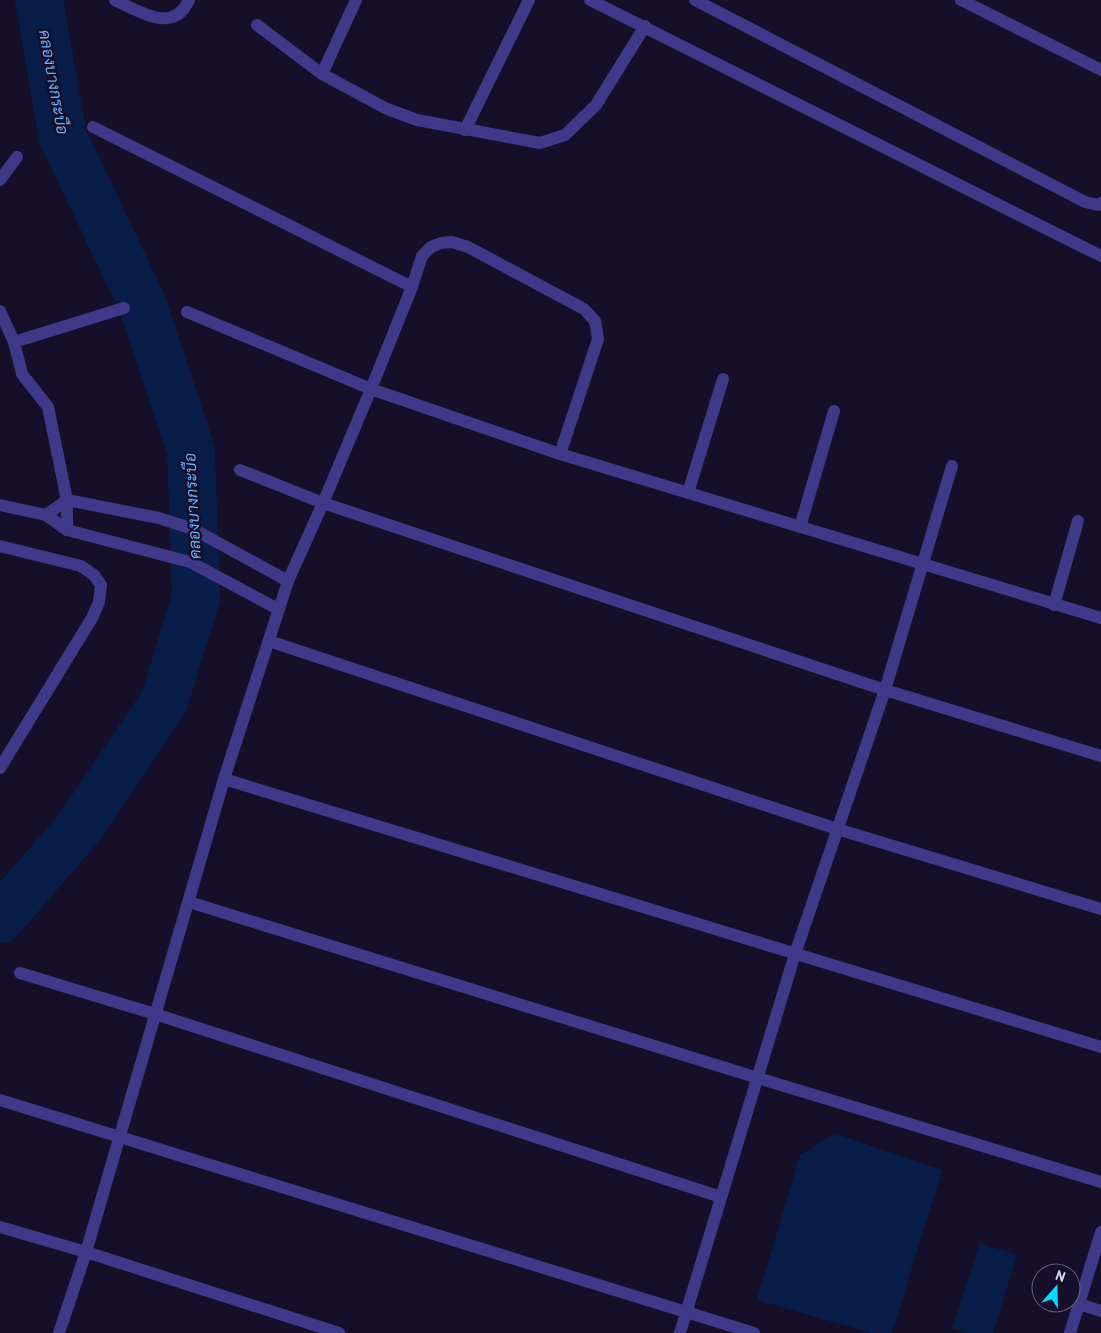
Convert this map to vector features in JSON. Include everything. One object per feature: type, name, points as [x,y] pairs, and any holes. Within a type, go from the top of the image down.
[{"type":"street","points":[[115,0],[149,17],[167,19],[178,14],[187,6],[189,0]]},
{"type":"street","points":[[322,74],[356,0]]},
{"type":"street","points":[[465,130],[529,0]]},
{"type":"street","points":[[590,0],[1101,256]]},
{"type":"street","points":[[694,0],[1085,202],[1098,205],[1101,203]]},
{"type":"street","points":[[961,0],[1101,70]]},
{"type":"street","points":[[257,26],[322,74],[386,109],[417,120],[540,143],[565,135],[596,105],[645,26]]},
{"type":"street","points":[[93,127],[412,288]]},
{"type":"street","points":[[0,180],[17,157]]},
{"type":"street","points":[[59,1333],[86,1252],[224,779],[278,609],[288,581],[371,389],[412,288],[422,256],[431,247],[441,243],[452,242],[468,246],[584,309],[595,321],[598,339],[560,454]]},
{"type":"street","points":[[14,342],[124,308]]},
{"type":"street","points":[[0,311],[14,342],[22,374],[48,407],[67,500],[67,530]]},
{"type":"street","points":[[186,312],[371,389],[560,454],[1101,618]]},
{"type":"street","points":[[688,493],[724,379]]},
{"type":"street","points":[[800,527],[834,411]]},
{"type":"street","points":[[680,1333],[795,954],[836,829],[885,690],[952,466]]},
{"type":"street","points":[[240,470],[323,503],[885,690],[1101,756]]},
{"type":"street","points":[[46,515],[67,500],[159,518],[193,529],[288,581]]},
{"type":"street","points":[[0,505],[46,515],[67,530],[190,562],[278,609]]},
{"type":"street","points":[[1054,605],[1078,521]]},
{"type":"street","points":[[0,546],[81,566],[94,575],[101,586],[99,602],[92,618],[0,768]]},
{"type":"street","points":[[269,641],[836,829],[1101,909]]},
{"type":"street","points":[[224,779],[1101,1047]]},
{"type":"street","points":[[189,902],[1101,1182]]},
{"type":"street","points":[[20,973],[155,1014],[721,1197]]},
{"type":"street","points":[[0,1100],[754,1333]]},
{"type":"street","points":[[0,1227],[86,1252],[339,1333]]},
{"type":"street","points":[[1081,1297],[1101,1232]]},
{"type":"street","points":[[1081,1305],[1101,1311]]},
{"type":"street","points":[[1070,1333],[1076,1313]]},
{"type":"water","points":[[834,1133],[942,1170],[892,1333],[871,1333],[757,1300],[800,1155]]},
{"type":"water","points":[[980,1243],[1017,1255],[993,1333],[968,1333],[952,1328]]},
{"type":"waterway","name":"คลองบางกระบือ","points":[[0,919],[78,829],[164,702],[196,597],[191,451],[142,303],[63,137],[39,0]]}]
